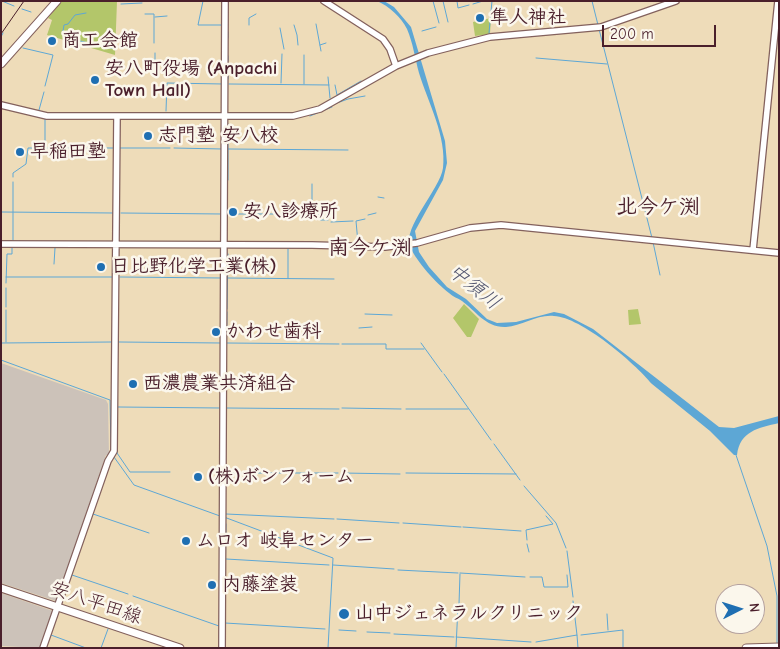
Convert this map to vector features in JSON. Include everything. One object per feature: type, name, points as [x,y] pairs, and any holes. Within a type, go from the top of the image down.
[{"type":"main road","points":[[1,64],[57,1]]},
{"type":"main road","name":"安八平田線","points":[[1,588],[180,648]]},
{"type":"main road","points":[[746,648],[779,647]]},
{"type":"street","points":[[222,648],[224,1]]},
{"type":"street","points":[[324,1],[383,39],[396,66]]},
{"type":"street","points":[[1,106],[39,115],[273,117],[305,114],[335,101],[396,66],[423,55],[490,37],[601,27],[676,1]]},
{"type":"street","points":[[753,250],[778,1]]},
{"type":"street","points":[[43,648],[112,455],[117,116]]},
{"type":"street","points":[[1,244],[312,245],[385,248],[417,243],[470,228],[501,226],[779,253]]},
{"type":"shaded area","points":[[1,363],[106,400],[108,404],[109,455],[106,455],[56,601],[1,583]]},
{"type":"shaded area","points":[[1,593],[53,611],[40,648],[1,646]]},
{"type":"green space","points":[[62,1],[117,1],[115,55],[47,35],[52,20],[48,18]]},
{"type":"green space","points":[[491,18],[490,34],[475,36],[473,22]]},
{"type":"green space","points":[[464,304],[479,319],[471,337],[467,337],[453,318]]},
{"type":"green space","points":[[638,309],[641,324],[629,325],[628,310]]},
{"type":"water","points":[[377,1],[384,1],[394,7],[411,27],[445,141],[447,163],[443,180],[415,231],[419,252],[429,267],[447,287],[466,299],[487,319],[497,323],[516,322],[554,312],[564,314],[593,329],[719,427],[734,428],[779,416],[779,423],[751,432],[742,441],[737,455],[734,455],[710,431],[652,384],[607,342],[592,332],[565,318],[554,316],[536,318],[506,327],[493,325],[444,289],[433,278],[413,253],[409,239],[416,219],[435,187],[443,168],[440,132],[419,73],[407,29],[394,12]]},
{"type":"waterway","points":[[2,1],[14,6]]},
{"type":"waterway","points":[[203,1],[198,25],[222,25]]},
{"type":"waterway","points":[[433,1],[439,23]]},
{"type":"waterway","points":[[443,1],[448,22]]},
{"type":"waterway","points":[[457,1],[458,8],[469,5]]},
{"type":"waterway","points":[[473,4],[483,1]]},
{"type":"waterway","points":[[489,33],[492,1]]},
{"type":"waterway","points":[[592,1],[598,25]]},
{"type":"waterway","points":[[121,4],[142,3]]},
{"type":"waterway","points":[[22,9],[31,12]]},
{"type":"waterway","points":[[86,13],[75,15],[68,24],[64,25],[63,31],[78,37],[80,41],[115,49]]},
{"type":"waterway","points":[[145,14],[154,14],[154,43]]},
{"type":"waterway","points":[[249,25],[249,18],[256,14]]},
{"type":"waterway","points":[[155,17],[167,16]]},
{"type":"waterway","points":[[316,24],[321,51]]},
{"type":"waterway","points":[[294,25],[298,45]]},
{"type":"waterway","points":[[422,31],[436,27]]},
{"type":"waterway","points":[[280,28],[284,49]]},
{"type":"waterway","points":[[599,29],[652,238]]},
{"type":"waterway","points":[[228,32],[228,38]]},
{"type":"waterway","points":[[1,37],[3,33]]},
{"type":"waterway","points":[[320,45],[326,43]]},
{"type":"waterway","points":[[23,48],[53,55],[45,86]]},
{"type":"waterway","points":[[155,53],[155,69]]},
{"type":"waterway","points":[[281,83],[282,54]]},
{"type":"waterway","points":[[304,55],[304,84]]},
{"type":"waterway","points":[[228,56],[228,61]]},
{"type":"waterway","points":[[536,58],[607,64]]},
{"type":"waterway","points":[[228,65],[228,79]]},
{"type":"waterway","points":[[328,77],[330,98]]},
{"type":"waterway","points":[[335,85],[337,95],[361,81]]},
{"type":"waterway","points":[[166,111],[167,83],[223,84]]},
{"type":"waterway","points":[[229,84],[329,85]]},
{"type":"waterway","points":[[39,110],[44,92]]},
{"type":"waterway","points":[[337,103],[365,96]]},
{"type":"waterway","points":[[310,116],[332,107]]},
{"type":"waterway","points":[[45,119],[45,146]]},
{"type":"waterway","points":[[228,124],[228,180]]},
{"type":"waterway","points":[[13,177],[13,173],[26,164],[28,148],[114,148]]},
{"type":"waterway","points":[[120,148],[170,148]]},
{"type":"waterway","points":[[174,148],[222,149]]},
{"type":"waterway","points":[[228,149],[348,150]]},
{"type":"waterway","points":[[13,182],[13,241]]},
{"type":"waterway","points":[[312,184],[312,213]]},
{"type":"waterway","points":[[378,197],[384,198]]},
{"type":"waterway","points":[[1,212],[113,213]]},
{"type":"waterway","points":[[121,213],[222,214]]},
{"type":"waterway","points":[[368,215],[376,213]]},
{"type":"waterway","points":[[236,214],[289,214]]},
{"type":"waterway","points":[[290,214],[319,214],[320,220],[328,220]]},
{"type":"waterway","points":[[358,243],[356,221],[365,219]]},
{"type":"waterway","points":[[331,222],[353,221]]},
{"type":"waterway","points":[[653,242],[660,275]]},
{"type":"waterway","points":[[6,283],[7,254],[12,254],[12,247]]},
{"type":"waterway","points":[[54,264],[55,248]]},
{"type":"waterway","points":[[288,249],[288,278]]},
{"type":"waterway","points":[[227,309],[228,254]]},
{"type":"waterway","points":[[6,277],[112,277]]},
{"type":"waterway","points":[[120,277],[221,278]]},
{"type":"waterway","points":[[227,278],[334,279]]},
{"type":"waterway","points":[[6,288],[6,307]]},
{"type":"waterway","points":[[6,310],[6,342]]},
{"type":"waterway","points":[[226,374],[227,312]]},
{"type":"waterway","points":[[365,314],[392,315]]},
{"type":"waterway","points":[[359,328],[372,327]]},
{"type":"waterway","points":[[1,343],[112,342]]},
{"type":"waterway","points":[[119,342],[221,343]]},
{"type":"waterway","points":[[226,343],[339,344]]},
{"type":"waterway","points":[[421,343],[442,372]]},
{"type":"waterway","points":[[342,344],[386,344],[386,349],[424,349]]},
{"type":"waterway","points":[[1,360],[110,400],[111,451]]},
{"type":"waterway","points":[[444,374],[491,440]]},
{"type":"waterway","points":[[226,377],[226,404]]},
{"type":"waterway","points":[[118,407],[220,408]]},
{"type":"waterway","points":[[226,408],[339,409]]},
{"type":"waterway","points":[[342,408],[401,409]]},
{"type":"waterway","points":[[406,409],[468,409]]},
{"type":"waterway","points":[[494,444],[520,480]]},
{"type":"waterway","points":[[117,447],[117,453],[130,472],[170,472]]},
{"type":"waterway","points":[[736,455],[767,546],[777,596],[777,643]]},
{"type":"waterway","points":[[114,457],[134,485],[220,516]]},
{"type":"waterway","points":[[226,473],[338,473]]},
{"type":"waterway","points":[[342,473],[400,474]]},
{"type":"waterway","points":[[406,473],[516,474]]},
{"type":"waterway","points":[[524,486],[556,523],[566,548]]},
{"type":"waterway","points":[[93,514],[149,533]]},
{"type":"waterway","points":[[226,514],[334,519]]},
{"type":"waterway","points":[[527,540],[526,530],[553,524],[546,516]]},
{"type":"waterway","points":[[224,517],[333,558],[328,648]]},
{"type":"waterway","points":[[337,519],[399,523]]},
{"type":"waterway","points":[[403,523],[461,527]]},
{"type":"waterway","points":[[225,590],[226,524]]},
{"type":"waterway","points":[[463,527],[521,531]]},
{"type":"waterway","points":[[527,544],[529,552]]},
{"type":"waterway","points":[[567,551],[573,597]]},
{"type":"waterway","points":[[226,559],[329,565]]},
{"type":"waterway","points":[[333,565],[394,569]]},
{"type":"waterway","points":[[398,570],[458,573]]},
{"type":"waterway","points":[[460,573],[525,577]]},
{"type":"waterway","points":[[459,604],[460,574]]},
{"type":"waterway","points":[[72,575],[128,594]]},
{"type":"waterway","points":[[530,577],[542,577],[544,587],[568,587],[567,575]]},
{"type":"waterway","points":[[225,592],[225,648]]},
{"type":"waterway","points":[[133,596],[219,626]]},
{"type":"waterway","points":[[573,601],[577,635]]},
{"type":"waterway","points":[[456,648],[458,606]]},
{"type":"waterway","points":[[607,614],[608,630]]},
{"type":"waterway","points":[[225,623],[325,629]]},
{"type":"waterway","points":[[101,648],[108,629]]},
{"type":"waterway","points":[[339,630],[356,631]]},
{"type":"waterway","points":[[581,635],[623,630],[623,647]]},
{"type":"waterway","points":[[367,632],[390,633]]},
{"type":"waterway","points":[[394,634],[454,637]]},
{"type":"waterway","points":[[51,635],[86,648]]},
{"type":"waterway","points":[[536,642],[577,635],[578,648]]},
{"type":"waterway","points":[[456,637],[531,642]]},
{"type":"railway","points":[[1,34],[24,1]]},
{"type":"place","name":"隼人神社","points":[[480,18]]},
{"type":"place","name":"商工会館","points":[[52,41]]},
{"type":"place","name":"安八町役場 (Anpachi Town Hall)","points":[[95,80]]},
{"type":"place","name":"志門塾 安八校","points":[[148,136]]},
{"type":"place","name":"早稲田塾","points":[[20,152]]},
{"type":"place","name":"安八診療所","points":[[233,212]]},
{"type":"place","name":"日比野化学工業(株)","points":[[101,267]]},
{"type":"place","name":"かわせ歯科","points":[[216,332]]},
{"type":"place","name":"西濃農業共済組合","points":[[133,384]]},
{"type":"place","name":"(株)ボンフォーム","points":[[198,477]]},
{"type":"place","name":"ムロオ 岐阜センター","points":[[186,541]]},
{"type":"place","name":"内藤塗装","points":[[212,585]]},
{"type":"place","name":"山中ジェネラルクリニック","points":[[344,614]]},
{"type":"district","name":"北今ケ渕","points":[[658,207]]},
{"type":"district","name":"南今ケ渕","points":[[370,248]]},
{"type":"water label","name":"中須川","points":[[474,287]]}]
